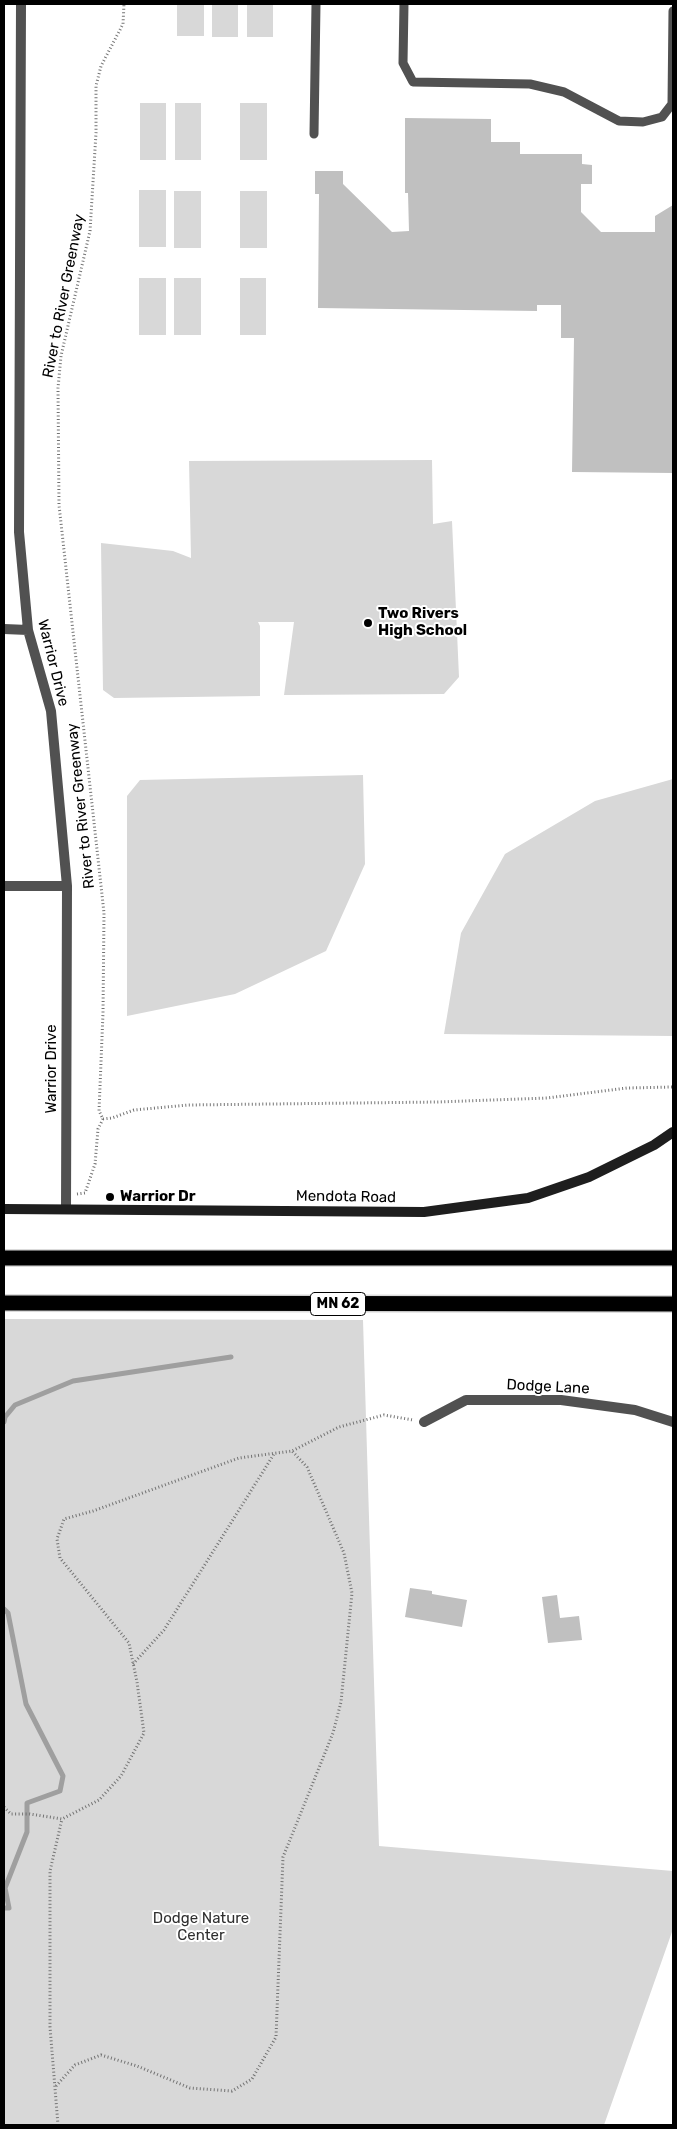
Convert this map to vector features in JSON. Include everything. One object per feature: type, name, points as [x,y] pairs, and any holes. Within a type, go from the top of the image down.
[{"type":"highway","points":[[4,1258],[673,1258]]},
{"type":"highway","name":"MN 62","points":[[4,1303],[673,1304]]},
{"type":"street","name":"Warrior Drive","points":[[20,4],[19,532],[28,630],[51,711],[67,886],[66,1209]]},
{"type":"street","points":[[4,629],[28,630]]},
{"type":"street","points":[[4,886],[67,886]]},
{"type":"street","name":"Mendota Road","points":[[4,1209],[424,1212],[528,1198],[589,1177],[654,1145],[673,1132]]},
{"type":"street","name":"Dodge Lane","points":[[424,1422],[466,1400],[551,1400],[635,1410],[673,1422]]},
{"type":"lane","points":[[314,134],[316,4]]},
{"type":"lane","points":[[404,4],[403,63],[413,82],[530,84],[564,92],[619,121],[643,122],[662,117],[672,104],[673,11]]},
{"type":"path","name":"River to River Greenway","points":[[86,1193],[95,1164],[98,1129],[102,1118],[99,1111],[103,1014],[104,913],[59,505],[58,388],[61,356],[90,231],[96,133],[96,86],[101,66],[122,24],[124,4]]},
{"type":"path","points":[[102,1118],[112,1118],[134,1110],[188,1105],[438,1102],[547,1098],[627,1088],[673,1087]]},
{"type":"path","points":[[4,1807],[11,1814],[30,1814],[62,1819],[100,1800],[121,1776],[144,1733],[129,1643],[60,1558],[57,1539],[64,1519],[93,1511],[240,1458],[292,1451],[339,1427],[384,1415],[424,1422]]},
{"type":"path","points":[[56,2086],[75,2065],[101,2055],[136,2066],[190,2088],[232,2091],[252,2079],[276,2037],[283,1856],[334,1733],[341,1702],[352,1593],[344,1553],[307,1467],[292,1451]]},
{"type":"path","points":[[133,1664],[164,1630],[275,1454]]},
{"type":"path","points":[[58,2125],[50,2027],[50,1871],[62,1819]]},
{"type":"green space","points":[[177,4],[204,4],[204,36],[177,36]]},
{"type":"green space","points":[[212,4],[238,4],[238,37],[212,37]]},
{"type":"green space","points":[[247,4],[273,4],[273,37],[247,37]]},
{"type":"green space","points":[[140,103],[166,103],[166,160],[140,160]]},
{"type":"green space","points":[[175,103],[201,103],[201,160],[175,160]]},
{"type":"green space","points":[[240,103],[267,103],[267,160],[240,160]]},
{"type":"green space","points":[[139,190],[166,190],[166,247],[139,247]]},
{"type":"green space","points":[[174,191],[201,191],[201,248],[174,248]]},
{"type":"green space","points":[[240,191],[267,191],[267,248],[240,248]]},
{"type":"green space","points":[[139,278],[166,278],[166,335],[139,335]]},
{"type":"green space","points":[[174,278],[201,278],[201,335],[174,335]]},
{"type":"green space","points":[[240,278],[266,278],[266,335],[240,335]]},
{"type":"green space","points":[[432,460],[433,524],[452,521],[459,677],[444,694],[284,695],[294,622],[258,622],[260,626],[260,696],[114,698],[103,690],[101,543],[173,551],[191,558],[189,461]]},
{"type":"green space","points":[[363,775],[365,864],[326,951],[235,994],[127,1016],[127,796],[140,780]]},
{"type":"green space","points":[[673,779],[673,1036],[444,1034],[461,933],[505,854],[595,801]]},
{"type":"green space","name":"Dodge Nature Center","points":[[4,1319],[363,1320],[379,1846],[673,1871],[673,1929],[604,2125],[4,2125]]},
{"type":"building","points":[[405,118],[491,119],[491,142],[520,142],[520,154],[582,154],[582,164],[592,165],[592,184],[581,184],[581,212],[601,232],[655,232],[655,216],[673,205],[673,473],[572,472],[574,338],[561,338],[561,305],[537,305],[537,311],[318,308],[319,194],[315,194],[315,171],[343,171],[343,184],[392,232],[409,231],[408,193],[405,193]]},
{"type":"building","points":[[410,1588],[432,1591],[432,1594],[467,1600],[462,1627],[405,1617]]},
{"type":"building","points":[[557,1595],[560,1618],[579,1616],[582,1640],[548,1643],[542,1597]]},
{"type":"waterway","points":[[4,1422],[5,1417],[15,1405],[73,1381],[231,1357]]},
{"type":"waterway","points":[[4,1609],[8,1613],[26,1704],[63,1776],[60,1791],[27,1803],[27,1832],[5,1888],[9,1908],[4,1908]]},
{"type":"place","name":"Two Rivers High School","points":[[368,623]]},
{"type":"place","name":"Warrior Dr","points":[[110,1197]]}]
